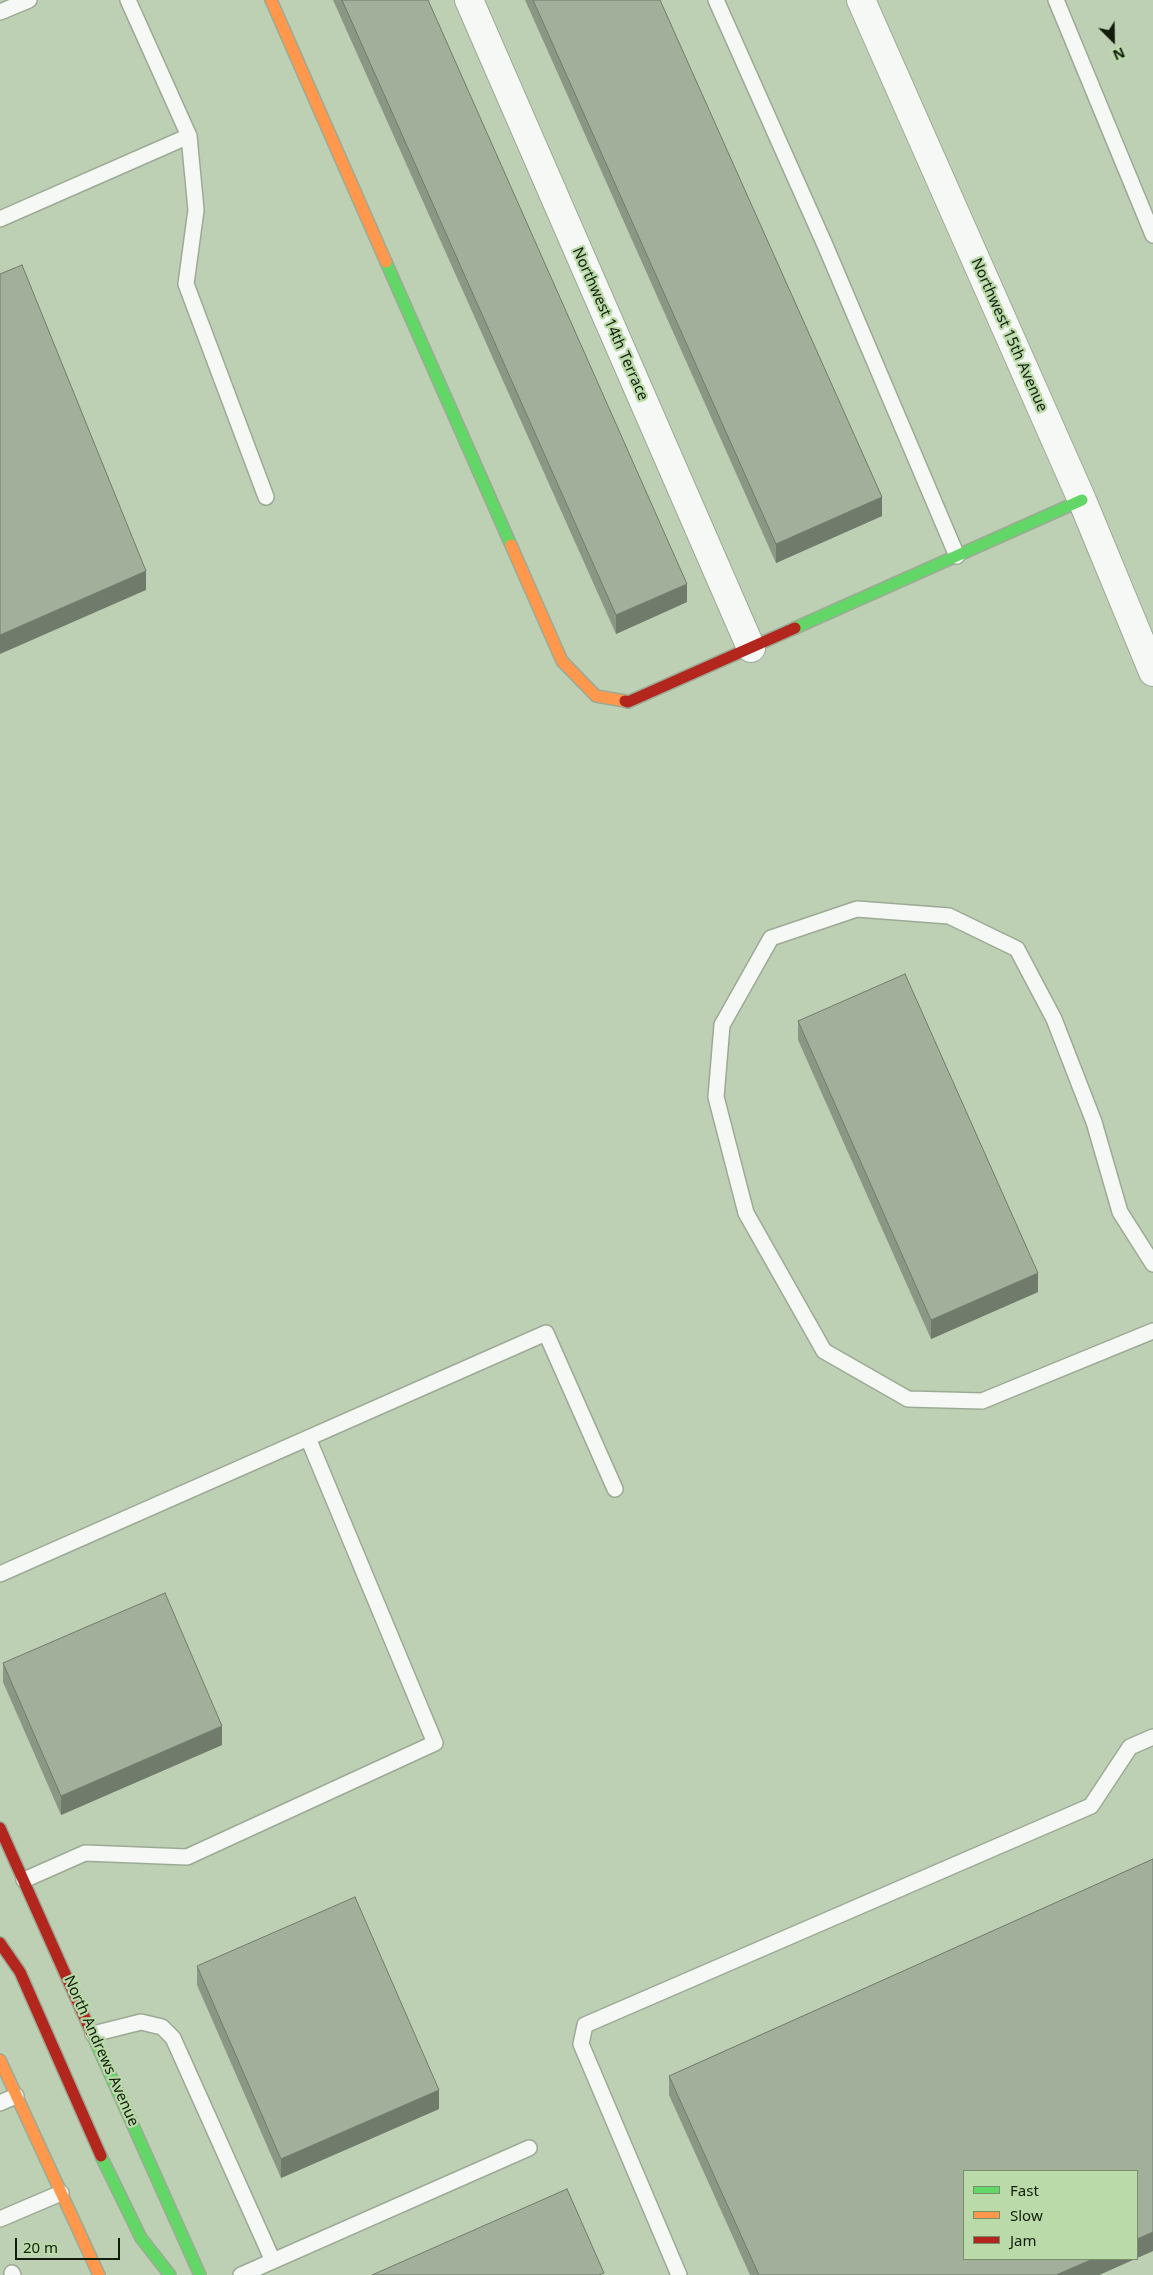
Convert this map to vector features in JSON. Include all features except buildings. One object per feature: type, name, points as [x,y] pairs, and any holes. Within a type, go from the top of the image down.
[{"type":"street","points":[[271,0],[562,661],[596,696],[628,702],[1082,500]]},
{"type":"street","name":"Northwest 14th Terrace","points":[[469,0],[751,648]]},
{"type":"street","name":"Northwest 15th Avenue","points":[[861,0],[1082,500],[1153,672]]},
{"type":"street","name":"North Andrews Avenue","points":[[0,1828],[200,2275]]},
{"type":"street","points":[[0,1943],[20,1972],[101,2155],[141,2238],[170,2275]]},
{"type":"street","points":[[0,2060],[99,2275]]},
{"type":"lane","points":[[0,12],[29,0]]},
{"type":"lane","points":[[128,0],[189,136],[196,210],[186,284],[266,497]]},
{"type":"lane","points":[[716,0],[825,245],[957,556]]},
{"type":"lane","points":[[1056,0],[1153,234]]},
{"type":"lane","points":[[0,219],[189,136]]},
{"type":"lane","points":[[1153,1264],[1120,1212],[1094,1122],[1054,1018],[1017,949],[949,916],[857,909],[771,938],[722,1026],[716,1097],[746,1213],[824,1351],[908,1399],[982,1401],[1153,1331]]},
{"type":"lane","points":[[0,1574],[546,1333],[615,1489]]},
{"type":"lane","points":[[24,1880],[85,1853],[187,1857],[435,1743],[308,1438]]},
{"type":"lane","points":[[679,2275],[581,2044],[586,2025],[1091,1806],[1130,1747],[1153,1737]]},
{"type":"lane","points":[[93,2034],[141,2022],[162,2027],[174,2038],[272,2261]]},
{"type":"lane","points":[[0,2103],[16,2096]]},
{"type":"lane","points":[[241,2275],[529,2148]]},
{"type":"lane","points":[[0,2219],[61,2193]]},
{"type":"traffic: fast","points":[[386,262],[511,545]]},
{"type":"traffic: fast","points":[[795,628],[1082,500]]},
{"type":"traffic: fast","points":[[92,2034],[200,2275]]},
{"type":"traffic: fast","points":[[101,2156],[141,2238],[170,2275]]},
{"type":"traffic: slow","points":[[271,0],[386,262]]},
{"type":"traffic: slow","points":[[511,545],[562,661],[596,696],[625,701]]},
{"type":"traffic: slow","points":[[0,2060],[99,2275]]},
{"type":"traffic: jam","points":[[625,701],[628,702],[795,628]]},
{"type":"traffic: jam","points":[[0,1828],[92,2034]]},
{"type":"traffic: jam","points":[[0,1943],[20,1972],[101,2156]]}]
